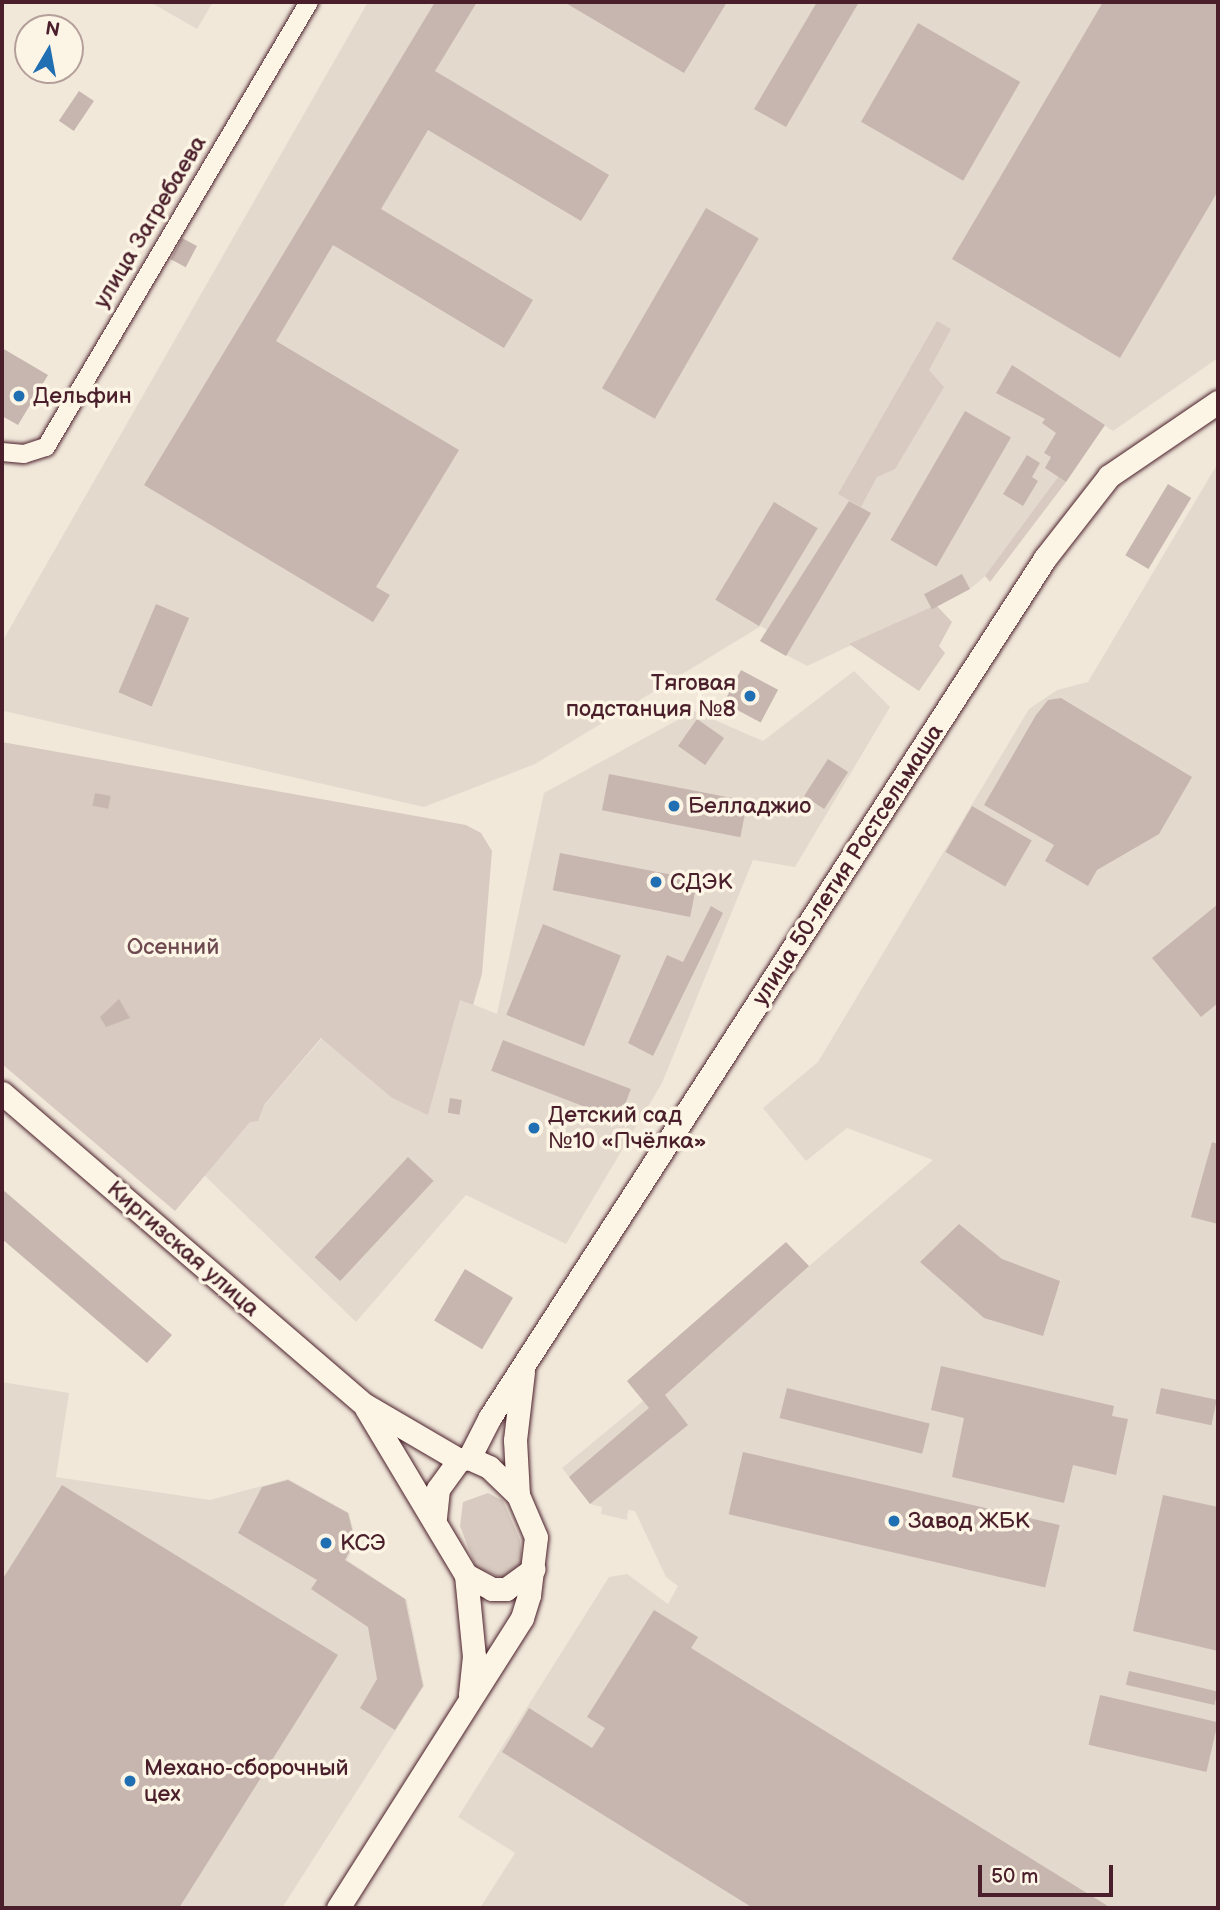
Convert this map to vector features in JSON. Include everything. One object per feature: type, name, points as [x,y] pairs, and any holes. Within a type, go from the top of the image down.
[{"type":"main road","name":"улица 50-летия Ростсельмаша","points":[[464,1459],[1045,558],[1109,476],[1218,402]]},
{"type":"main road","name":"Киргизская улица","points":[[2,1093],[365,1405]]},
{"type":"main road","points":[[517,1495],[514,1440],[523,1370]]},
{"type":"main road","points":[[338,1908],[522,1618],[534,1569],[536,1537],[517,1495],[489,1467],[464,1459],[365,1405]]},
{"type":"main road","points":[[365,1405],[466,1575],[474,1656],[469,1702]]},
{"type":"main road","points":[[435,1519],[438,1489],[464,1459]]},
{"type":"main road","points":[[466,1575],[492,1589],[506,1589],[534,1569]]},
{"type":"street","name":"улица Загребаева","points":[[2,452],[24,454],[46,447],[309,2]]},
{"type":"shaded area","points":[[150,2],[213,2],[197,29]]},
{"type":"shaded area","points":[[368,2],[1218,2],[1218,358],[1113,431],[1104,425],[1066,482],[1058,477],[996,567],[970,589],[807,666],[760,641],[767,630],[761,626],[535,764],[424,807],[4,711],[2,642]]},
{"type":"shaded area","points":[[1218,463],[1218,1908],[480,1908],[515,1853],[458,1817],[609,1577],[627,1574],[668,1604],[678,1586],[666,1577],[635,1511],[628,1510],[627,1520],[601,1514],[602,1507],[590,1504],[562,1468],[643,1401],[627,1381],[685,1331],[809,1266],[933,1160],[847,1128],[806,1161],[763,1108],[818,1062],[1029,709],[1057,690],[1088,682]]},
{"type":"shaded area","points":[[854,671],[890,707],[795,867],[753,860],[662,1083],[566,1244],[466,1195],[356,1322],[204,1175],[322,1038],[392,1098],[428,1114],[460,999],[497,1014],[544,793],[694,711],[763,741]]},
{"type":"shaded area","name":"Механо-сборочный цех","points":[[2,1382],[69,1393],[56,1477],[210,1500],[288,1479],[349,1513],[356,1541],[347,1560],[407,1600],[424,1686],[282,1908],[2,1908]]},
{"type":"green space","points":[[937,321],[951,329],[929,370],[944,387],[895,469],[877,477],[861,507],[838,494]]},
{"type":"green space","points":[[1058,477],[1066,482],[990,582],[985,576]]},
{"type":"green space","points":[[936,605],[952,622],[939,646],[945,653],[919,691],[849,644]]},
{"type":"green space","name":"Осенний","points":[[2,742],[466,825],[481,833],[492,851],[482,974],[473,1005],[460,1000],[428,1115],[392,1098],[321,1038],[264,1105],[258,1121],[250,1122],[175,1211],[2,1064]]},
{"type":"green space","points":[[488,1493],[503,1501],[520,1540],[522,1566],[505,1579],[476,1568],[460,1526],[463,1502]]},
{"type":"building","points":[[435,2],[477,2],[435,71],[609,175],[581,221],[428,130],[381,209],[533,300],[504,348],[333,245],[276,341],[459,450],[376,587],[390,595],[373,622],[144,485]]},
{"type":"building","points":[[564,2],[727,2],[684,73]]},
{"type":"building","points":[[817,2],[859,2],[786,127],[754,109]]},
{"type":"building","points":[[1103,2],[1218,2],[1218,191],[1120,358],[952,259]]},
{"type":"building","points":[[918,23],[1020,82],[963,181],[861,122]]},
{"type":"building","points":[[79,91],[94,101],[74,131],[59,121]]},
{"type":"building","points":[[706,208],[759,238],[655,419],[602,388]]},
{"type":"building","points":[[182,238],[197,246],[186,267],[171,259]]},
{"type":"building","name":"Дельфин","points":[[2,348],[48,375],[18,425],[2,416]]},
{"type":"building","points":[[1012,365],[1105,425],[1066,482],[1045,468],[1051,457],[1044,453],[1056,433],[1042,423],[1045,419],[996,393]]},
{"type":"building","points":[[965,411],[1011,438],[936,567],[890,540]]},
{"type":"building","points":[[1027,455],[1040,463],[1032,477],[1038,481],[1023,506],[1003,494]]},
{"type":"building","points":[[1168,484],[1191,498],[1148,569],[1125,555]]},
{"type":"building","points":[[849,501],[871,513],[786,656],[760,641]]},
{"type":"building","points":[[774,502],[818,528],[759,626],[715,600]]},
{"type":"building","points":[[962,574],[970,589],[932,609],[924,594]]},
{"type":"building","points":[[156,604],[189,618],[152,706],[118,692]]},
{"type":"building","name":"Тяговая подстанция №8","points":[[741,670],[778,690],[761,722],[724,703]]},
{"type":"building","points":[[1061,698],[1192,777],[1159,834],[1097,870],[1088,886],[1045,861],[1054,845],[984,805],[1036,715],[1048,700]]},
{"type":"building","points":[[697,719],[724,738],[705,765],[678,746]]},
{"type":"building","points":[[828,759],[848,772],[824,809],[804,796]]},
{"type":"building","name":"Белладжио","points":[[609,774],[747,801],[740,837],[602,810]]},
{"type":"building","points":[[95,793],[111,796],[108,809],[93,806]]},
{"type":"building","points":[[972,806],[1032,840],[1005,886],[946,852]]},
{"type":"building","points":[[560,853],[697,880],[690,917],[553,890]]},
{"type":"building","points":[[1218,904],[1218,1003],[1201,1017],[1152,958]]},
{"type":"building","points":[[711,906],[723,913],[653,1056],[628,1043],[667,955],[683,962]]},
{"type":"building","points":[[543,924],[621,955],[584,1046],[506,1015]]},
{"type":"building","points":[[119,999],[130,1018],[106,1027],[100,1017]]},
{"type":"building","points":[[503,1040],[631,1089],[619,1120],[491,1071]]},
{"type":"building","points":[[450,1098],[462,1100],[460,1115],[448,1113]]},
{"type":"building","points":[[1212,1142],[1218,1144],[1218,1224],[1191,1217]]},
{"type":"building","points":[[408,1157],[434,1181],[340,1281],[315,1257]]},
{"type":"building","points":[[2,1189],[172,1335],[147,1363],[2,1239]]},
{"type":"building","points":[[959,1224],[1002,1259],[1060,1281],[1043,1336],[984,1318],[920,1262]]},
{"type":"building","points":[[786,1242],[809,1266],[665,1395],[688,1425],[590,1504],[569,1477],[649,1408],[627,1381]]},
{"type":"building","points":[[465,1269],[513,1298],[482,1349],[434,1320]]},
{"type":"building","points":[[941,1366],[1114,1406],[1112,1416],[1128,1419],[1116,1475],[1073,1465],[1064,1503],[952,1477],[964,1418],[931,1410]]},
{"type":"building","points":[[787,1388],[930,1424],[922,1454],[780,1418]]},
{"type":"building","points":[[1161,1388],[1217,1400],[1211,1425],[1156,1413]]},
{"type":"building","name":"Завод ЖБК","points":[[743,1452],[1060,1525],[1045,1587],[729,1514]]},
{"type":"building","points":[[288,1480],[348,1513],[355,1541],[345,1560],[405,1599],[423,1686],[395,1730],[360,1708],[377,1679],[368,1627],[311,1589],[317,1580],[238,1533],[262,1487]]},
{"type":"building","name":"Механо-сборочный цех","points":[[62,1485],[338,1655],[179,1908],[2,1908],[2,1580]]},
{"type":"building","points":[[1163,1495],[1218,1507],[1218,1651],[1133,1631]]},
{"type":"building","points":[[654,1610],[698,1637],[691,1648],[1111,1908],[753,1908],[502,1752],[529,1708],[592,1748],[605,1728],[587,1717]]},
{"type":"building","points":[[1129,1671],[1218,1691],[1215,1705],[1126,1685]]},
{"type":"building","points":[[1100,1695],[1218,1722],[1206,1772],[1089,1745]]},
{"type":"place","name":"Дельфин","points":[[19,396]]},
{"type":"place","name":"Тяговая подстанция №8","points":[[750,696]]},
{"type":"place","name":"Белладжио","points":[[674,806]]},
{"type":"place","name":"СДЭК","points":[[656,882]]},
{"type":"place","name":"Детский сад №10 «Пчёлка»","points":[[534,1128]]},
{"type":"place","name":"Завод ЖБК","points":[[894,1521]]},
{"type":"place","name":"КСЭ","points":[[326,1543]]},
{"type":"place","name":"Механо-сборочный цех","points":[[130,1781]]}]
